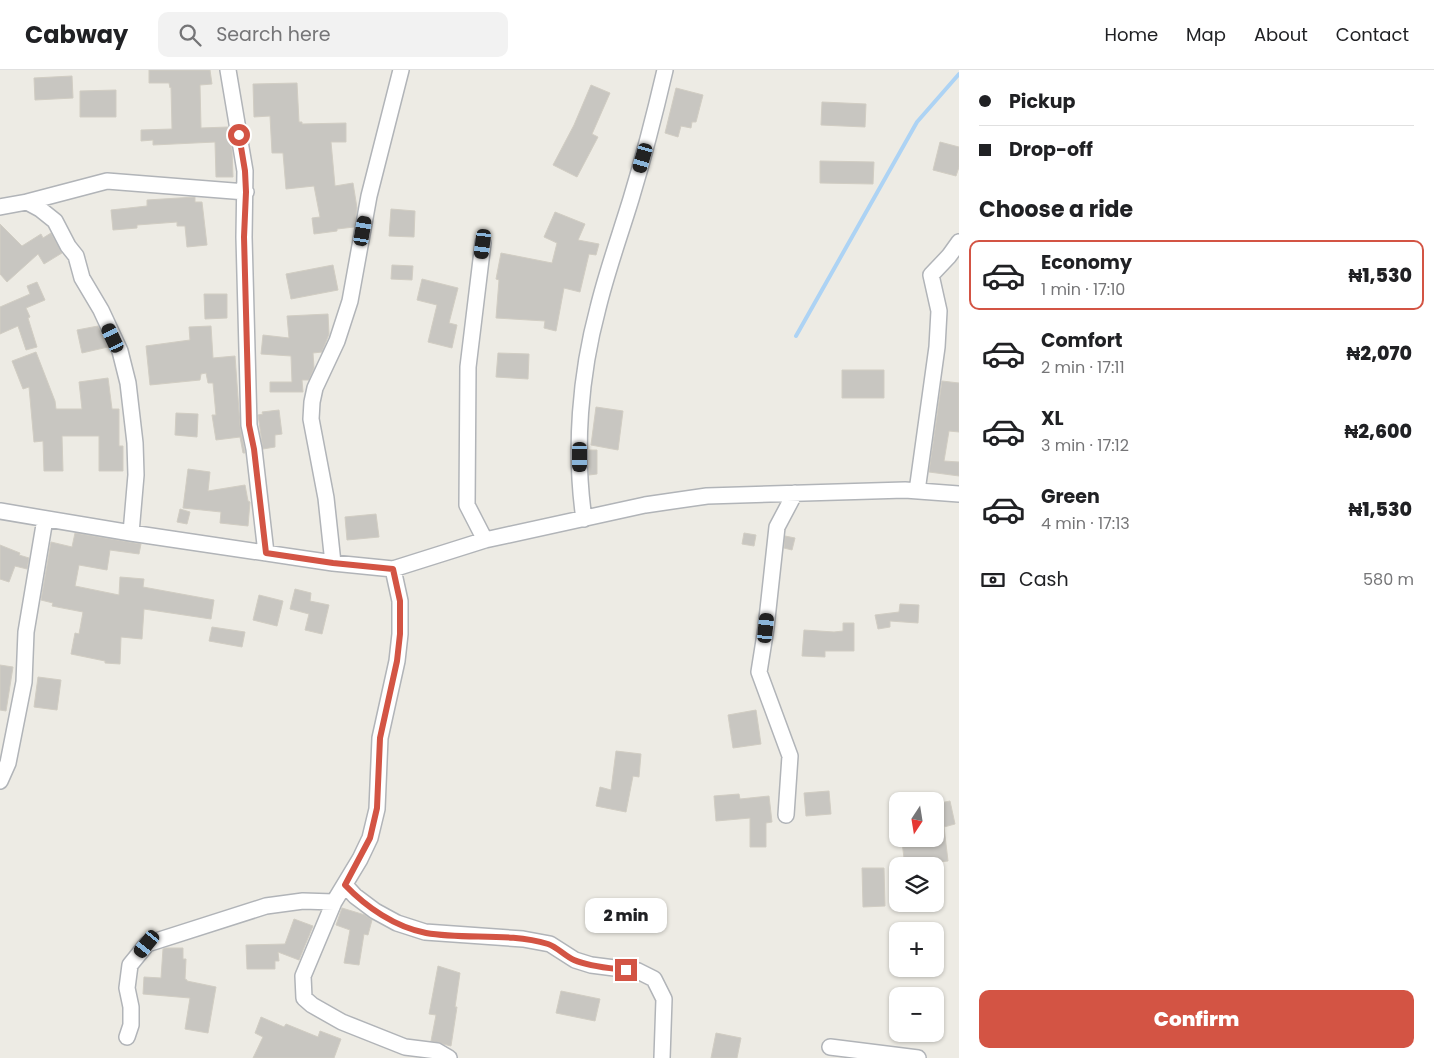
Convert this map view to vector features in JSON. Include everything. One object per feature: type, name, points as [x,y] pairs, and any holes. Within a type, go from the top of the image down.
[{"type":"street","points":[[228,70],[245,171],[244,237],[249,425],[254,449],[266,553]]},
{"type":"street","points":[[333,563],[326,498],[311,419],[312,402],[316,388],[337,341],[350,301],[370,196],[401,70]]},
{"type":"street","points":[[584,519],[580,489],[580,424],[589,349],[598,307],[643,158],[666,70]]},
{"type":"street","points":[[0,206],[27,202],[107,181],[246,192]]},
{"type":"street","points":[[27,202],[40,209],[55,221],[68,246],[76,256],[82,278],[101,310],[120,351],[128,383],[135,442],[136,475],[131,533]]},
{"type":"street","points":[[917,491],[939,311],[931,274],[949,256],[959,242]]},
{"type":"street","points":[[483,244],[468,367],[466,505],[486,540]]},
{"type":"street","points":[[0,512],[333,563],[393,569],[486,540],[645,505],[707,496],[795,492],[917,491],[959,494]]},
{"type":"street","points":[[786,815],[790,756],[759,672],[778,527],[795,492]]},
{"type":"street","points":[[0,781],[8,763],[24,682],[26,632],[45,519]]},
{"type":"street","points":[[393,569],[400,601],[400,634],[397,661],[380,738],[377,808],[370,838],[334,902],[303,976],[304,998],[325,1013],[350,1025],[405,1047],[437,1050],[449,1058]]},
{"type":"street","points":[[345,885],[355,896],[375,911],[397,923],[425,932],[523,939],[550,944],[574,960],[607,968],[638,971],[654,979],[664,999],[662,1058]]},
{"type":"street","points":[[127,1036],[131,1025],[131,1007],[127,988],[130,965],[147,944],[266,906],[303,901],[334,902]]},
{"type":"street","points":[[830,1047],[918,1058]]},
{"type":"building","points":[[149,70],[210,70],[212,84],[200,85],[201,128],[228,127],[232,150],[233,177],[216,177],[215,142],[153,145],[153,140],[141,141],[141,130],[172,129],[171,87],[169,83],[149,83]]},
{"type":"building","points":[[72,76],[73,98],[35,100],[34,78]]},
{"type":"building","points":[[297,83],[299,122],[302,122],[302,124],[346,123],[346,142],[331,142],[335,186],[353,183],[357,208],[354,227],[314,234],[312,218],[320,217],[314,186],[286,189],[283,153],[272,153],[270,116],[254,117],[253,84]]},
{"type":"building","points":[[591,85],[610,93],[592,134],[598,137],[577,177],[553,165],[574,125]]},
{"type":"building","points":[[676,88],[703,95],[696,122],[692,122],[691,128],[681,126],[678,137],[665,133]]},
{"type":"building","points":[[116,90],[116,117],[80,117],[80,91]]},
{"type":"building","points":[[822,102],[866,104],[865,127],[821,125]]},
{"type":"building","points":[[940,142],[959,147],[959,167],[956,176],[933,170]]},
{"type":"building","points":[[820,161],[874,162],[873,184],[820,183]]},
{"type":"building","points":[[195,197],[195,202],[202,202],[207,245],[187,247],[185,226],[177,226],[177,222],[137,225],[137,228],[113,230],[111,210],[147,206],[147,200]]},
{"type":"building","points":[[391,209],[415,211],[414,237],[389,236]]},
{"type":"building","points":[[555,212],[585,224],[578,240],[599,244],[596,255],[589,254],[580,292],[564,288],[556,331],[544,328],[545,321],[496,318],[499,280],[496,279],[501,253],[552,263],[557,243],[544,237]]},
{"type":"building","points":[[0,224],[22,246],[41,234],[43,238],[51,233],[62,253],[44,264],[38,254],[7,282],[0,274]]},
{"type":"building","points":[[333,265],[338,290],[291,299],[286,274]]},
{"type":"building","points":[[392,265],[413,266],[412,280],[391,279]]},
{"type":"building","points":[[422,279],[458,288],[449,323],[457,325],[452,348],[428,342],[437,305],[417,300]]},
{"type":"building","points":[[37,282],[45,300],[26,308],[37,347],[26,350],[18,326],[0,334],[0,307],[30,294],[27,286]]},
{"type":"building","points":[[204,294],[227,294],[227,318],[205,319]]},
{"type":"building","points":[[328,314],[329,334],[322,352],[313,353],[314,368],[309,380],[302,380],[303,392],[270,392],[270,382],[292,382],[291,356],[261,354],[263,335],[289,338],[287,316]]},
{"type":"building","points":[[98,326],[108,347],[82,353],[77,330]]},
{"type":"building","points":[[211,326],[213,358],[235,356],[240,425],[245,453],[243,453],[240,437],[216,440],[212,415],[216,415],[213,383],[208,383],[206,373],[201,374],[200,380],[150,385],[146,346],[190,340],[189,327]]},
{"type":"building","points":[[36,352],[55,401],[56,409],[82,409],[79,382],[108,378],[112,409],[119,409],[119,446],[123,446],[123,471],[99,471],[99,436],[62,436],[63,471],[44,471],[43,441],[34,442],[29,387],[23,389],[12,361]]},
{"type":"building","points":[[498,353],[529,354],[528,379],[496,377]]},
{"type":"building","points":[[842,370],[884,370],[884,398],[842,398]]},
{"type":"building","points":[[942,381],[959,383],[959,432],[949,431],[944,461],[959,462],[959,476],[929,472]]},
{"type":"building","points":[[596,407],[623,411],[618,450],[591,445]]},
{"type":"building","points":[[279,410],[282,434],[275,435],[275,447],[263,449],[258,415],[263,414],[262,412]]},
{"type":"building","points":[[176,413],[198,414],[197,437],[175,435]]},
{"type":"building","points":[[589,450],[597,450],[597,474],[589,475]]},
{"type":"building","points":[[188,469],[210,472],[208,491],[245,485],[248,501],[250,502],[248,526],[220,523],[221,512],[183,508]]},
{"type":"building","points":[[180,509],[190,512],[187,524],[177,522]]},
{"type":"building","points":[[376,514],[379,537],[347,540],[345,517]]},
{"type":"building","points":[[75,533],[141,544],[139,554],[110,550],[107,570],[79,565],[75,586],[119,595],[120,577],[144,579],[143,587],[214,600],[211,619],[144,609],[142,639],[121,637],[120,664],[105,663],[105,661],[71,654],[75,633],[79,634],[83,612],[52,606],[53,603],[41,600],[51,542],[72,547]]},
{"type":"building","points":[[744,533],[756,535],[754,546],[742,544]]},
{"type":"building","points":[[785,536],[795,538],[792,550],[784,548]]},
{"type":"building","points":[[0,545],[29,558],[27,569],[15,566],[9,582],[0,579]]},
{"type":"building","points":[[295,589],[311,593],[310,601],[329,605],[322,634],[305,630],[309,614],[290,609]]},
{"type":"building","points":[[259,595],[283,601],[277,626],[253,620]]},
{"type":"building","points":[[900,604],[919,605],[918,623],[890,621],[890,627],[878,629],[875,615],[899,612]]},
{"type":"building","points":[[843,623],[854,623],[854,651],[825,651],[825,657],[802,656],[804,630],[843,631]]},
{"type":"building","points":[[212,627],[245,632],[242,647],[209,641]]},
{"type":"building","points":[[0,665],[13,667],[6,711],[0,710]]},
{"type":"building","points":[[38,677],[61,680],[57,710],[34,707]]},
{"type":"building","points":[[756,710],[761,744],[733,748],[728,715]]},
{"type":"building","points":[[616,751],[641,754],[639,777],[633,776],[626,812],[596,806],[600,787],[611,790]]},
{"type":"building","points":[[829,791],[831,814],[806,816],[804,793]]},
{"type":"building","points":[[739,794],[740,799],[769,796],[772,822],[766,823],[766,847],[750,847],[750,818],[716,821],[714,796]]},
{"type":"building","points":[[950,801],[955,824],[944,827],[944,802]]},
{"type":"building","points":[[944,827],[948,861],[944,861],[944,857],[904,857],[903,848],[944,848]]},
{"type":"building","points":[[862,868],[884,868],[885,906],[863,907]]},
{"type":"building","points":[[342,908],[365,915],[372,920],[368,935],[364,934],[359,965],[344,963],[350,930],[336,925]]},
{"type":"building","points":[[294,919],[313,926],[299,960],[278,952],[279,961],[275,961],[275,969],[247,969],[246,945],[285,944]]},
{"type":"building","points":[[183,948],[183,959],[186,959],[185,979],[187,981],[216,987],[208,1033],[185,1029],[190,998],[143,994],[144,977],[161,978],[163,949]]},
{"type":"building","points":[[438,966],[460,973],[451,1046],[431,1041],[436,1015],[429,1014]]},
{"type":"building","points":[[561,991],[600,999],[595,1021],[556,1013]]},
{"type":"building","points":[[261,1017],[284,1027],[286,1024],[318,1037],[320,1031],[341,1039],[334,1058],[253,1058],[263,1037],[255,1033]]},
{"type":"building","points":[[716,1033],[741,1038],[737,1058],[711,1058]]},
{"type":"waterway","points":[[796,336],[917,122],[959,74]]},
{"type":"route","points":[[239,135],[245,171],[246,192],[244,237],[249,425],[254,449],[266,553],[333,563],[393,569],[400,601],[400,634],[397,661],[380,738],[377,808],[370,838],[345,885],[355,896],[375,911],[397,923],[425,932],[523,939],[550,944],[574,960],[591,965],[626,970]]}]
